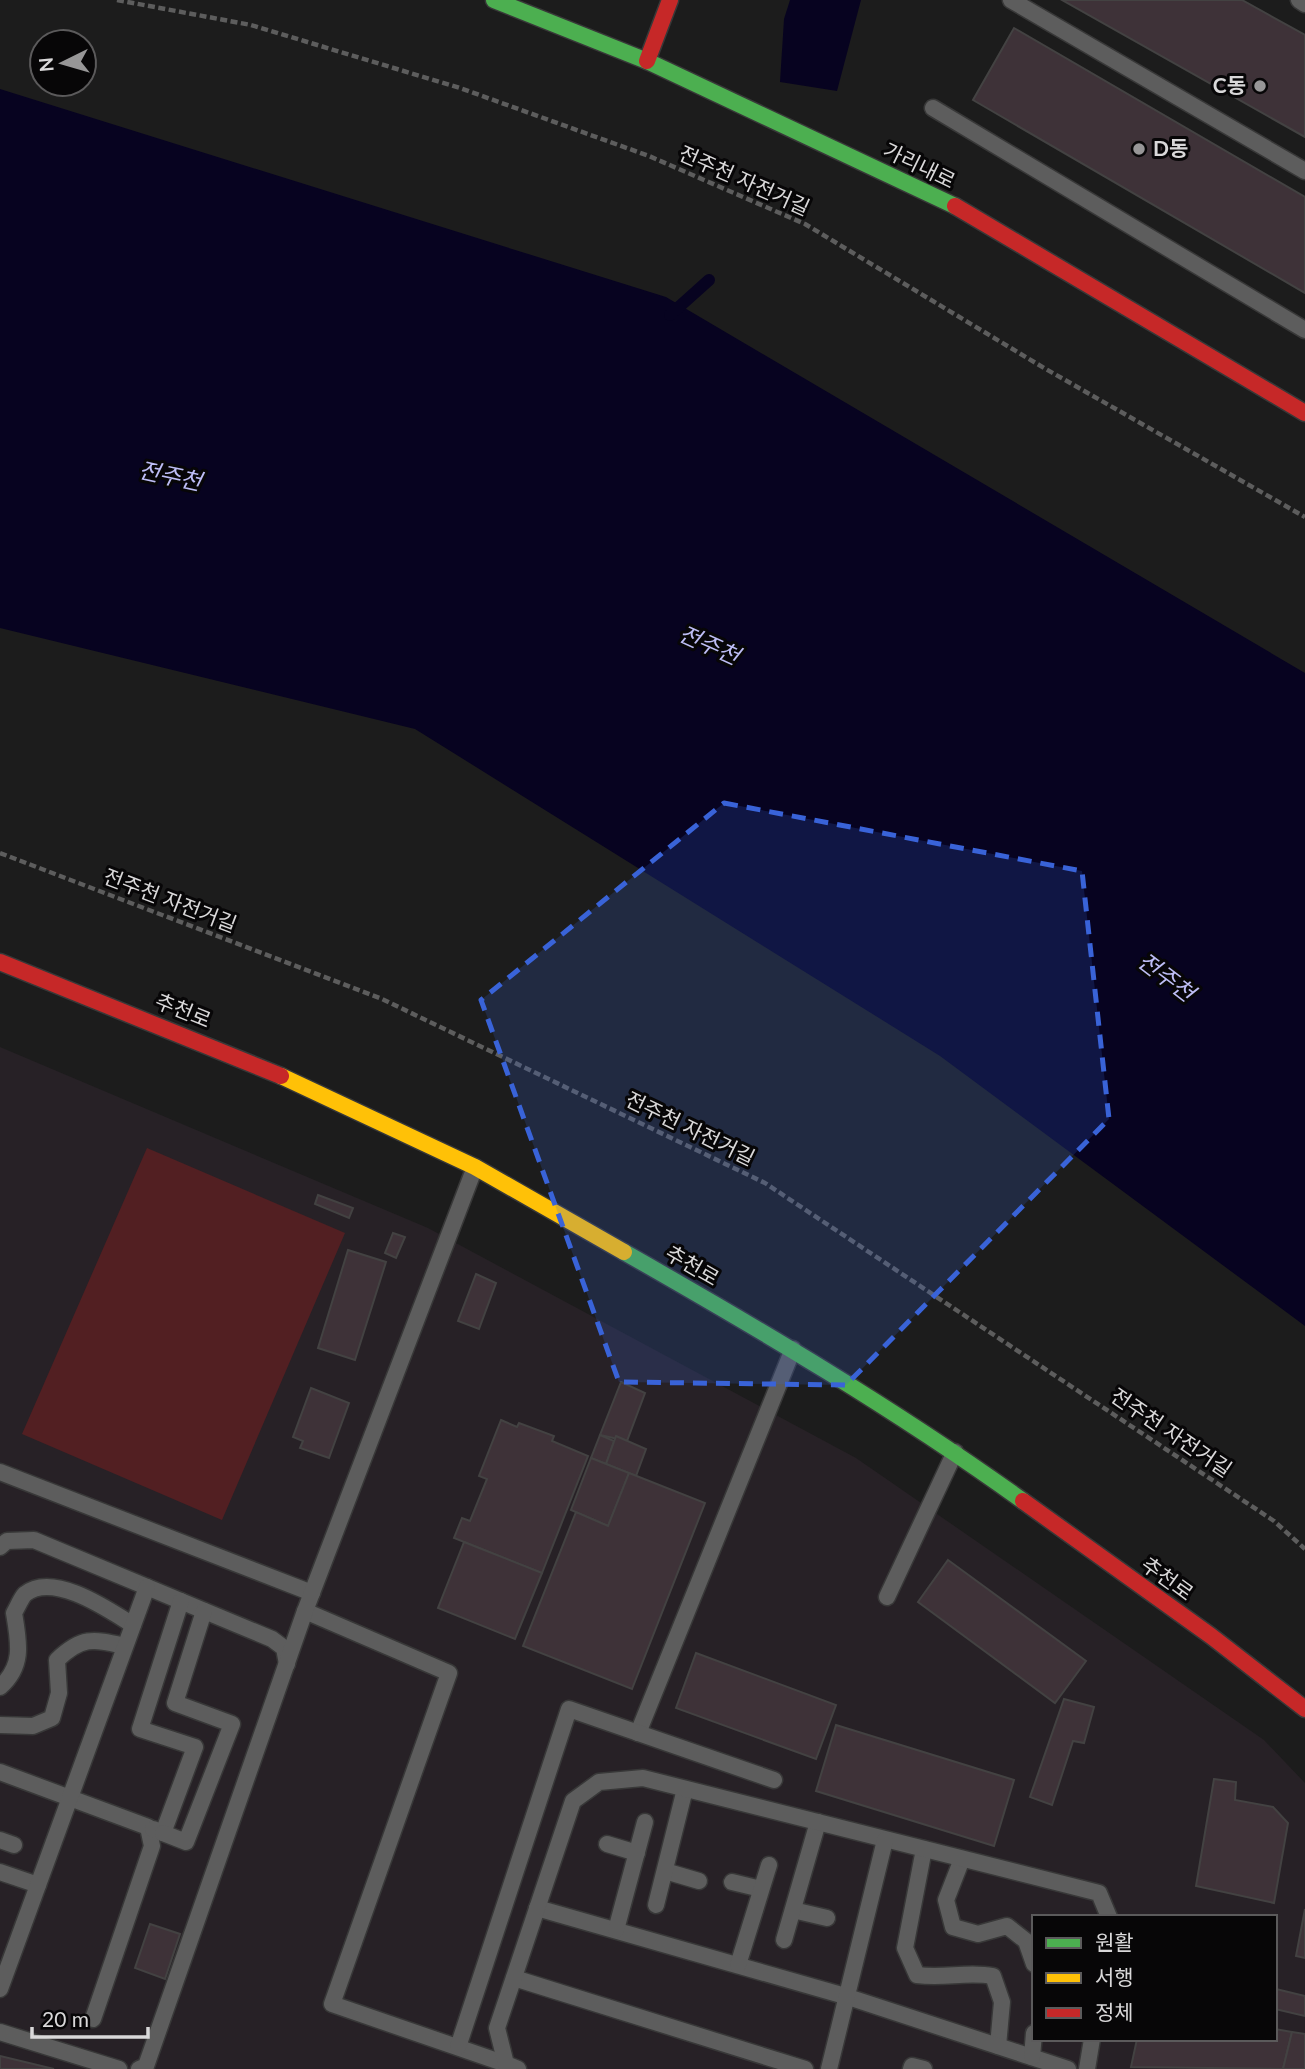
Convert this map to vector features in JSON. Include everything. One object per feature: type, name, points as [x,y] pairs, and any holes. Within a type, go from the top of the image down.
[{"type":"street","name":"가리내로","points":[[494,0],[647,61],[971,214],[1305,413]]},
{"type":"street","points":[[647,61],[670,0]]},
{"type":"street","name":"추천로","points":[[0,962],[257,1065],[475,1167],[793,1348],[955,1452],[1211,1636],[1305,1709]]},
{"type":"lane","points":[[1011,0],[1305,171]]},
{"type":"lane","points":[[1299,0],[1305,4]]},
{"type":"lane","points":[[933,108],[1305,330]]},
{"type":"lane","points":[[139,2069],[146,2066],[288,1667],[305,1611],[475,1167]]},
{"type":"lane","points":[[638,1733],[793,1348]]},
{"type":"lane","points":[[887,1597],[955,1452]]},
{"type":"lane","points":[[0,1472],[312,1593]]},
{"type":"lane","points":[[0,1547],[7,1541],[34,1540],[181,1601],[272,1639],[284,1648],[288,1667]]},
{"type":"lane","points":[[0,1687],[12,1676],[20,1650],[14,1614],[25,1594],[46,1587],[79,1594],[133,1625]]},
{"type":"lane","points":[[2,1979],[147,1587]]},
{"type":"lane","points":[[93,2019],[156,1830],[195,1748],[140,1729],[181,1601]]},
{"type":"lane","points":[[0,1772],[186,1842],[232,1724],[175,1703],[204,1611]]},
{"type":"lane","points":[[305,1611],[449,1673],[332,2004],[512,2066]]},
{"type":"lane","points":[[0,1725],[33,1726],[52,1718],[59,1693],[57,1660],[74,1643],[100,1640],[125,1646]]},
{"type":"lane","points":[[458,2047],[569,1709],[774,1780]]},
{"type":"lane","points":[[512,2066],[497,2028],[573,1801],[599,1782],[642,1778],[1099,1893],[1109,1915]]},
{"type":"lane","points":[[656,1905],[685,1789]]},
{"type":"lane","points":[[616,1930],[645,1822]]},
{"type":"lane","points":[[784,1940],[818,1822]]},
{"type":"lane","points":[[829,2069],[885,1840]]},
{"type":"lane","points":[[607,1844],[637,1853]]},
{"type":"lane","points":[[924,1849],[905,1948],[917,1975],[944,1978],[971,1972],[993,1976],[1002,2002],[998,2046]]},
{"type":"lane","points":[[962,1859],[946,1900],[953,1927],[978,1934],[1007,1926],[1026,1941],[1032,1958]]},
{"type":"lane","points":[[738,1965],[769,1865]]},
{"type":"lane","points":[[665,1871],[699,1881]]},
{"type":"lane","points":[[0,1872],[38,1885]]},
{"type":"lane","points":[[732,1882],[761,1889]]},
{"type":"lane","points":[[537,1908],[845,1996],[1068,2069]]},
{"type":"lane","points":[[793,1910],[827,1918]]},
{"type":"lane","points":[[514,1978],[805,2069]]},
{"type":"lane","points":[[0,2032],[119,2069]]},
{"type":"lane","points":[[1032,2057],[1033,2041]]},
{"type":"lane","points":[[1087,2069],[1092,2041]]},
{"type":"lane","points":[[911,2069],[912,2066],[924,2069]]},
{"type":"path","name":"전주천 자전거길","points":[[117,0],[264,29],[460,88],[673,166],[805,224],[1044,368],[1305,517]]},
{"type":"path","name":"전주천 자전거길","points":[[0,853],[382,999],[765,1183],[1274,1521],[1305,1549]]},
{"type":"highlighted area","points":[[724,803],[1082,871],[1109,1119],[846,1385],[619,1382],[481,1000]]},
{"type":"shaded area","points":[[0,1047],[428,1228],[856,1458],[1264,1740],[1305,1783],[1305,2069],[0,2069]]},
{"type":"shaded area","points":[[147,1148],[345,1233],[222,1520],[22,1434]]},
{"type":"water","points":[[790,0],[861,0],[837,91],[780,82],[784,19]]},
{"type":"water","name":"전주천","points":[[0,89],[666,297],[1305,673],[1305,1326],[940,1056],[415,729],[0,628]]},
{"type":"building","name":"C동","points":[[1062,0],[1242,0],[1305,35],[1305,137]]},
{"type":"building","name":"D동","points":[[1014,28],[1305,197],[1305,293],[973,100]]},
{"type":"building","points":[[318,1195],[353,1208],[349,1218],[315,1204]]},
{"type":"building","points":[[393,1233],[405,1237],[396,1258],[385,1253]]},
{"type":"building","points":[[348,1250],[386,1262],[355,1360],[318,1348]]},
{"type":"building","points":[[476,1274],[496,1283],[479,1329],[458,1321]]},
{"type":"building","points":[[621,1382],[645,1393],[627,1441],[600,1435]]},
{"type":"building","points":[[311,1388],[349,1403],[329,1458],[300,1448],[303,1441],[293,1437]]},
{"type":"building","points":[[501,1420],[517,1427],[519,1423],[554,1436],[552,1441],[588,1456],[542,1573],[454,1538],[462,1518],[470,1521],[487,1479],[479,1476]]},
{"type":"building","points":[[600,1435],[614,1441],[606,1464],[591,1458]]},
{"type":"building","points":[[616,1436],[646,1449],[636,1476],[606,1464]]},
{"type":"building","points":[[591,1458],[629,1473],[608,1526],[571,1510]]},
{"type":"building","points":[[629,1473],[705,1503],[632,1689],[523,1646],[576,1512],[608,1526]]},
{"type":"building","points":[[464,1542],[542,1573],[515,1639],[438,1608]]},
{"type":"building","points":[[948,1560],[1086,1661],[1055,1703],[918,1602]]},
{"type":"building","points":[[696,1653],[836,1705],[816,1759],[676,1708]]},
{"type":"building","points":[[1064,1699],[1094,1707],[1084,1743],[1073,1741],[1052,1805],[1030,1797]]},
{"type":"building","points":[[836,1725],[1014,1780],[994,1846],[816,1791]]},
{"type":"building","points":[[1214,1779],[1236,1782],[1235,1800],[1273,1807],[1288,1823],[1274,1903],[1196,1886]]},
{"type":"building","points":[[1305,1909],[1305,1958],[1296,1956]]},
{"type":"building","points":[[150,1924],[180,1934],[165,1979],[135,1968]]},
{"type":"building","points":[[1277,1989],[1305,1996],[1305,2016],[1277,2009]]},
{"type":"building","points":[[1277,2029],[1292,2032],[1283,2069],[1131,2067],[1137,2041],[1277,2041]]},
{"type":"building","points":[[1292,2032],[1305,2034],[1305,2069],[1283,2069]]},
{"type":"building","points":[[0,2056],[54,2069],[0,2069]]},
{"type":"waterway","points":[[670,315],[709,280]]},
{"type":"traffic: fast","points":[[494,0],[647,61],[955,206]]},
{"type":"traffic: fast","points":[[624,1252],[827,1371],[926,1434],[1023,1501]]},
{"type":"traffic: slow","points":[[281,1076],[475,1167],[624,1252]]},
{"type":"traffic: jam","points":[[647,61],[670,0]]},
{"type":"traffic: jam","points":[[955,206],[1305,413]]},
{"type":"traffic: jam","points":[[0,962],[281,1076]]},
{"type":"traffic: jam","points":[[1023,1501],[1211,1636],[1305,1709]]},
{"type":"place","name":"C동","points":[[1260,86]]},
{"type":"place","name":"D동","points":[[1139,149]]}]
